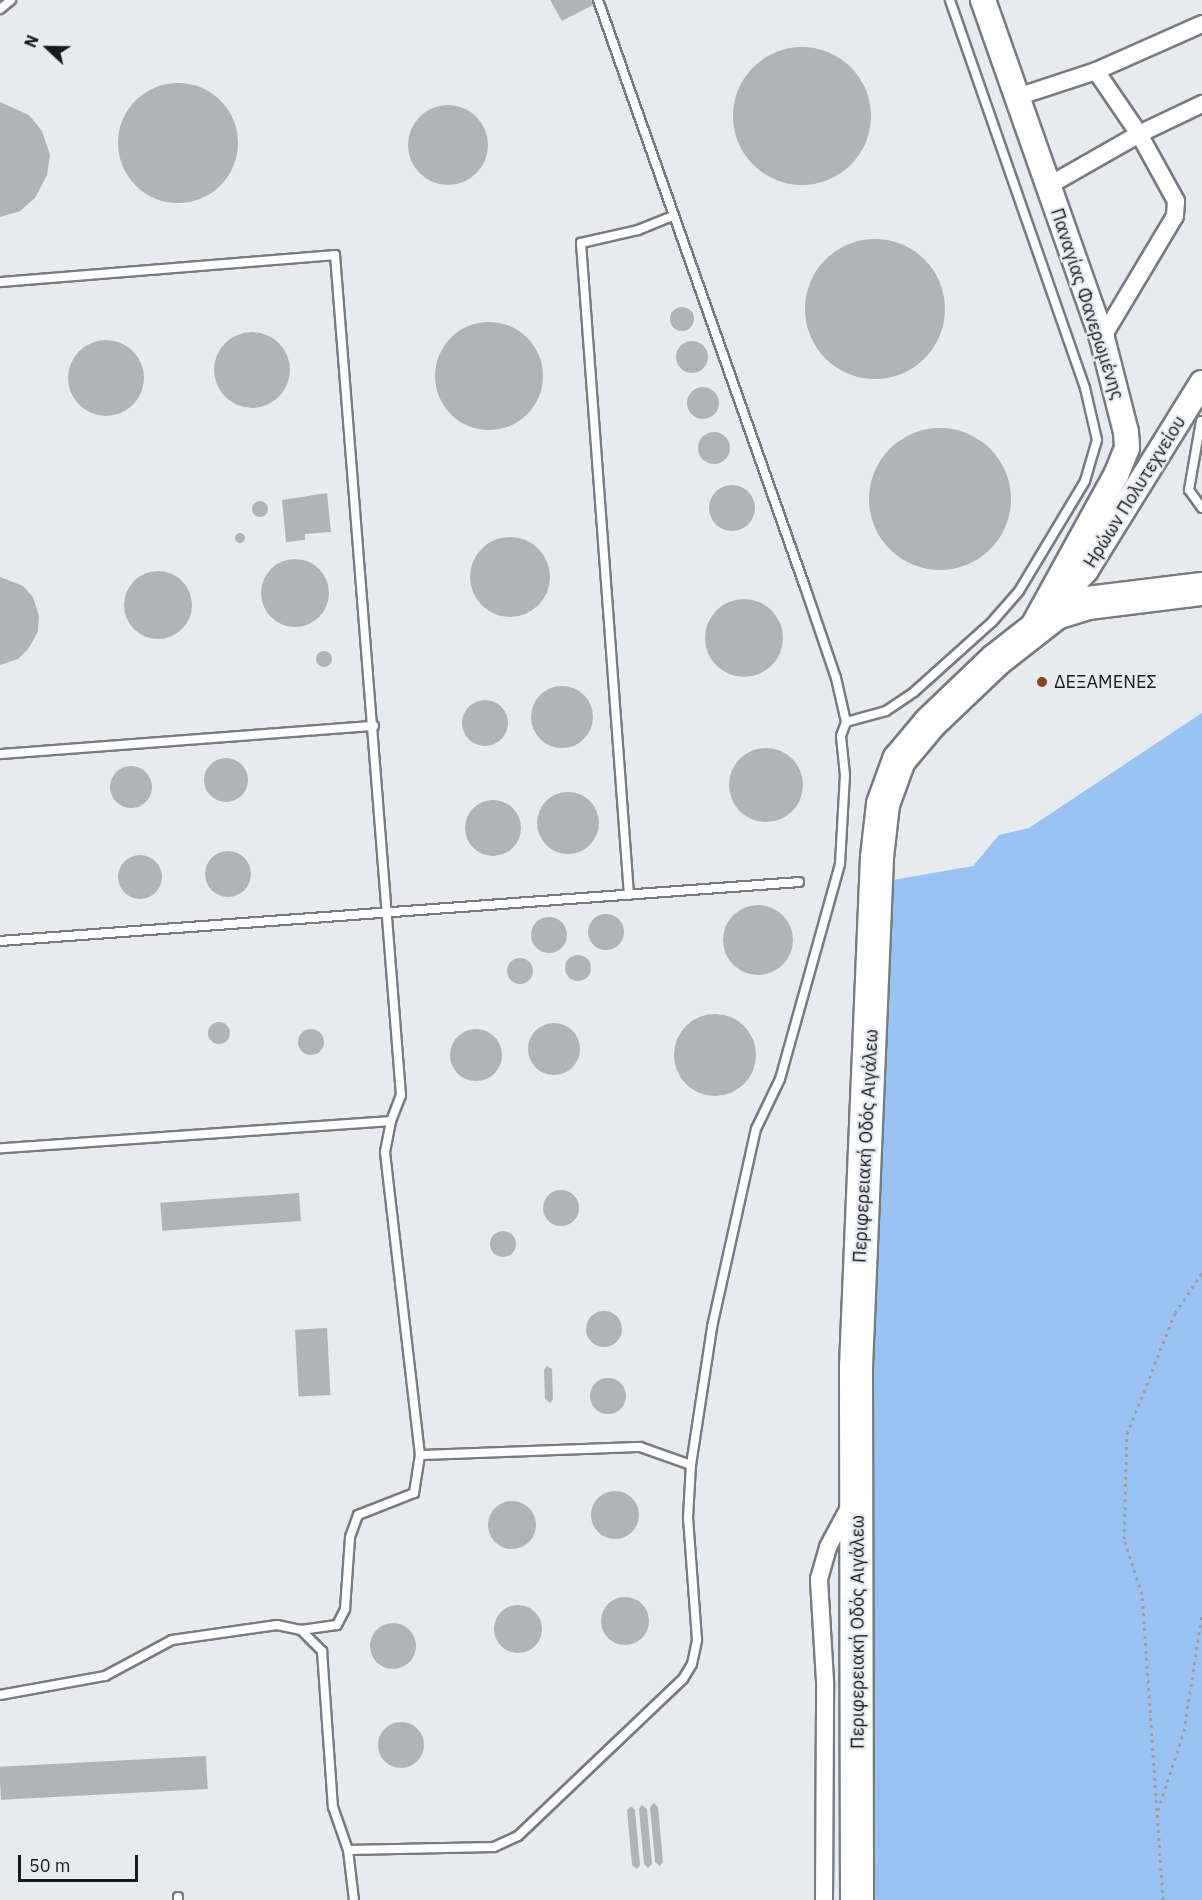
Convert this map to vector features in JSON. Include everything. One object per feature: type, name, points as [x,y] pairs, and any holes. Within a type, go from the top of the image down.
[{"type":"highway","name":"Περιφερειακή Οδός Αιγάλεω","points":[[857,1900],[857,1491],[861,1211],[875,979],[877,857],[883,804],[899,760],[930,723],[1030,631],[1056,613],[1088,603],[1202,589]]},
{"type":"main road","name":"Παναγίας Φανερωμένης","points":[[983,0],[1102,338],[1124,419],[1127,448],[1056,586],[1030,631]]},
{"type":"main road","name":"Ηρώων Πολυτεχνείου","points":[[1056,586],[1075,582],[1086,570],[1194,420],[1202,383]]},
{"type":"street","points":[[1017,97],[1096,71],[1202,24]]},
{"type":"street","points":[[1096,71],[1139,134],[1171,188],[1176,201],[1175,216],[1102,338]]},
{"type":"street","points":[[1048,186],[1139,134],[1202,104]]},
{"type":"street","points":[[824,1900],[825,1681],[819,1579],[828,1547],[857,1491]]},
{"type":"lane","points":[[0,9],[11,0]]},
{"type":"lane","points":[[348,1850],[494,1847],[518,1836],[683,1680],[692,1664],[697,1640],[688,1518],[691,1465],[712,1328],[756,1129],[780,1079],[840,864],[845,775],[841,736],[846,722],[836,678],[598,0]]},
{"type":"lane","points":[[846,722],[886,711],[914,692],[1018,591],[1086,481],[1096,440],[1085,388],[950,0]]},
{"type":"lane","points":[[629,895],[581,243],[638,230],[672,216]]},
{"type":"lane","points":[[0,282],[335,255],[374,726],[400,1095],[391,1121],[385,1152],[420,1455],[414,1493],[358,1515],[350,1537],[345,1609],[337,1625],[301,1630],[277,1625],[172,1640],[105,1676],[0,1695]]},
{"type":"lane","points":[[1194,420],[1189,490],[1202,508]]},
{"type":"lane","points":[[0,754],[374,726]]},
{"type":"lane","points":[[0,941],[799,882]]},
{"type":"lane","points":[[0,1148],[391,1121]]},
{"type":"lane","points":[[420,1455],[640,1447],[691,1465]]},
{"type":"lane","points":[[301,1630],[322,1651],[333,1807],[348,1850],[354,1900]]},
{"type":"path","points":[[1163,1900],[1142,1594],[1124,1539],[1127,1434],[1175,1313],[1202,1273]]},
{"type":"path","points":[[1158,1811],[1184,1731],[1202,1614]]},
{"type":"shaded area","points":[[1202,713],[1202,1900],[871,1900],[867,1384],[887,881],[973,866],[999,835],[1029,828]]},
{"type":"building","points":[[550,0],[591,0],[593,5],[562,21]]},
{"type":"building","points":[[802,47],[829,52],[841,58],[851,67],[860,77],[866,89],[871,116],[866,143],[860,155],[851,165],[841,174],[829,180],[802,185],[775,180],[763,174],[753,165],[744,155],[738,143],[733,116],[738,89],[744,77],[753,67],[763,58],[775,52]]},
{"type":"building","points":[[178,83],[201,88],[220,101],[233,120],[238,143],[233,166],[220,185],[201,198],[178,203],[155,198],[136,185],[123,166],[118,143],[123,120],[136,101],[155,88]]},
{"type":"building","points":[[0,102],[29,115],[42,131],[50,155],[47,175],[35,198],[20,211],[0,217]]},
{"type":"building","points":[[448,105],[463,108],[476,117],[485,130],[488,145],[485,160],[476,173],[463,182],[448,185],[433,182],[420,173],[411,160],[408,145],[411,130],[420,117],[433,108]]},
{"type":"building","points":[[875,239],[902,244],[925,259],[940,282],[945,309],[940,336],[925,359],[902,374],[875,379],[848,374],[825,359],[810,336],[805,309],[810,282],[825,259],[848,244]]},
{"type":"building","points":[[682,307],[687,308],[693,314],[693,324],[687,330],[682,331],[677,330],[671,324],[670,319],[671,314],[677,308]]},
{"type":"building","points":[[489,322],[510,326],[528,337],[539,355],[543,376],[539,397],[528,415],[510,426],[489,430],[468,426],[450,415],[439,397],[435,376],[439,355],[450,337],[468,326]]},
{"type":"building","points":[[252,332],[266,335],[279,343],[287,356],[290,370],[287,384],[279,397],[266,405],[252,408],[238,405],[225,397],[217,384],[214,370],[217,356],[225,343],[238,335]]},
{"type":"building","points":[[106,340],[120,343],[133,351],[141,364],[144,378],[141,392],[133,405],[120,413],[106,416],[92,413],[79,405],[71,392],[68,378],[71,364],[79,351],[92,343]]},
{"type":"building","points":[[692,341],[703,346],[708,357],[703,368],[692,373],[681,368],[676,357],[681,346]]},
{"type":"building","points":[[703,387],[714,392],[719,403],[714,414],[703,419],[692,414],[687,403],[692,392]]},
{"type":"building","points":[[940,428],[967,434],[990,449],[1005,472],[1011,499],[1005,526],[990,549],[967,564],[940,570],[913,564],[890,549],[875,526],[869,499],[875,472],[890,449],[913,434]]},
{"type":"building","points":[[714,432],[725,437],[730,448],[725,459],[714,464],[703,459],[698,448],[703,437]]},
{"type":"building","points":[[732,485],[741,486],[749,491],[754,499],[754,517],[749,525],[741,530],[732,531],[723,530],[715,525],[710,517],[709,508],[710,499],[715,491],[723,486]]},
{"type":"building","points":[[327,493],[331,532],[305,534],[305,540],[286,542],[282,500]]},
{"type":"building","points":[[257,501],[263,501],[268,509],[266,515],[257,517],[252,512],[252,506]]},
{"type":"building","points":[[240,533],[245,538],[240,543],[235,538]]},
{"type":"building","points":[[510,537],[525,540],[538,549],[547,562],[550,577],[547,592],[538,605],[525,614],[510,617],[495,614],[482,605],[473,592],[470,577],[473,562],[482,549],[495,540]]},
{"type":"building","points":[[295,559],[308,562],[319,569],[326,580],[329,593],[326,606],[319,617],[308,624],[295,627],[282,624],[271,617],[264,606],[261,593],[264,580],[271,569],[282,562]]},
{"type":"building","points":[[158,571],[171,574],[182,581],[189,592],[192,605],[189,618],[182,629],[171,636],[158,639],[145,636],[134,629],[127,618],[124,605],[127,592],[134,581],[145,574]]},
{"type":"building","points":[[0,577],[23,586],[33,597],[39,616],[38,631],[29,648],[18,659],[0,665]]},
{"type":"building","points":[[744,599],[759,602],[772,610],[780,623],[783,638],[780,653],[772,666],[759,674],[744,677],[729,674],[716,666],[708,653],[705,638],[708,623],[716,610],[729,602]]},
{"type":"building","points":[[324,651],[330,653],[332,659],[330,665],[324,667],[318,665],[316,659],[318,653]]},
{"type":"building","points":[[562,686],[579,691],[584,695],[588,700],[593,717],[588,734],[584,739],[579,743],[562,748],[545,743],[540,739],[536,734],[531,717],[536,700],[540,695],[545,691]]},
{"type":"building","points":[[485,700],[501,707],[508,723],[501,739],[485,746],[469,739],[462,723],[469,707]]},
{"type":"building","points":[[766,748],[780,751],[792,759],[800,771],[803,785],[800,799],[792,811],[780,819],[766,822],[752,819],[740,811],[732,799],[729,785],[732,771],[740,759],[752,751]]},
{"type":"building","points":[[226,758],[235,759],[242,764],[247,771],[247,789],[242,796],[235,801],[226,802],[217,801],[210,796],[205,789],[204,780],[205,771],[210,764],[217,759]]},
{"type":"building","points":[[131,766],[146,772],[152,787],[146,802],[131,808],[116,802],[110,787],[116,772]]},
{"type":"building","points":[[568,792],[585,797],[590,801],[594,806],[599,823],[594,840],[590,845],[585,849],[568,854],[551,849],[546,845],[542,840],[537,823],[542,806],[546,801],[551,797]]},
{"type":"building","points":[[493,800],[508,805],[516,813],[521,828],[516,843],[508,851],[493,856],[478,851],[470,843],[465,828],[470,813],[478,805]]},
{"type":"building","points":[[228,851],[244,858],[251,874],[244,890],[228,897],[212,890],[205,874],[212,858]]},
{"type":"building","points":[[140,855],[155,862],[162,877],[155,892],[140,899],[125,892],[118,877],[125,862]]},
{"type":"building","points":[[758,905],[771,908],[783,915],[790,927],[793,940],[790,953],[783,965],[771,972],[758,975],[745,972],[733,965],[726,953],[723,940],[726,927],[733,915],[745,908]]},
{"type":"building","points":[[606,914],[619,919],[624,932],[619,945],[606,950],[593,945],[588,932],[593,919]]},
{"type":"building","points":[[549,917],[562,922],[567,935],[562,948],[549,953],[536,948],[531,935],[536,922]]},
{"type":"building","points":[[578,955],[587,959],[591,968],[587,977],[578,981],[569,977],[565,968],[569,959]]},
{"type":"building","points":[[520,958],[529,962],[533,971],[529,980],[520,984],[511,980],[507,971],[511,962]]},
{"type":"building","points":[[715,1014],[731,1017],[744,1026],[753,1039],[756,1055],[753,1071],[744,1084],[731,1093],[715,1096],[699,1093],[686,1084],[677,1071],[674,1055],[677,1039],[686,1026],[699,1017]]},
{"type":"building","points":[[219,1022],[227,1025],[230,1033],[227,1041],[219,1044],[211,1041],[208,1033],[211,1025]]},
{"type":"building","points":[[549,1023],[559,1023],[573,1030],[580,1049],[573,1068],[559,1075],[549,1075],[539,1071],[532,1064],[528,1054],[528,1044],[532,1034],[539,1027]]},
{"type":"building","points":[[311,1029],[320,1033],[324,1042],[320,1051],[311,1055],[302,1051],[298,1042],[302,1033]]},
{"type":"building","points":[[476,1029],[486,1031],[494,1037],[500,1045],[502,1055],[500,1065],[494,1073],[486,1079],[476,1081],[466,1079],[458,1073],[452,1065],[450,1055],[452,1045],[458,1037],[466,1031]]},
{"type":"building","points":[[561,1190],[574,1195],[579,1208],[574,1221],[561,1226],[548,1221],[543,1208],[548,1195]]},
{"type":"building","points":[[299,1193],[301,1221],[162,1231],[160,1203]]},
{"type":"building","points":[[503,1231],[512,1235],[516,1244],[512,1253],[503,1257],[494,1253],[490,1244],[494,1235]]},
{"type":"building","points":[[604,1311],[617,1316],[622,1329],[617,1342],[604,1347],[591,1342],[586,1329],[591,1316]]},
{"type":"building","points":[[327,1328],[331,1395],[299,1397],[295,1330]]},
{"type":"building","points":[[547,1366],[552,1369],[553,1399],[550,1403],[545,1399],[544,1370]]},
{"type":"building","points":[[608,1378],[621,1383],[626,1396],[621,1409],[608,1414],[595,1409],[590,1396],[595,1383]]},
{"type":"building","points":[[610,1491],[620,1491],[632,1498],[639,1510],[639,1520],[632,1532],[620,1539],[610,1539],[595,1528],[591,1520],[591,1510],[602,1495]]},
{"type":"building","points":[[507,1501],[517,1501],[529,1508],[536,1520],[536,1530],[529,1542],[517,1549],[507,1549],[492,1538],[488,1530],[488,1520],[499,1505]]},
{"type":"building","points":[[620,1597],[630,1597],[642,1604],[649,1616],[649,1626],[642,1638],[630,1645],[620,1645],[605,1634],[601,1626],[601,1616],[612,1601]]},
{"type":"building","points":[[513,1605],[523,1605],[535,1612],[542,1624],[542,1634],[535,1646],[523,1653],[513,1653],[498,1642],[494,1634],[494,1624],[505,1609]]},
{"type":"building","points":[[393,1623],[409,1630],[416,1646],[409,1662],[393,1669],[377,1662],[370,1646],[377,1630]]},
{"type":"building","points":[[401,1722],[417,1729],[424,1745],[417,1761],[401,1768],[385,1761],[378,1745],[385,1729]]},
{"type":"building","points":[[206,1756],[208,1789],[1,1800],[0,1767]]},
{"type":"building","points":[[654,1803],[658,1807],[663,1862],[660,1866],[655,1862],[650,1807]]},
{"type":"building","points":[[642,1805],[647,1809],[652,1864],[648,1868],[644,1864],[639,1809]]},
{"type":"building","points":[[631,1806],[635,1810],[640,1865],[637,1869],[632,1865],[627,1810]]},
{"type":"place","name":"ΔΕΞΑΜΕΝΕΣ","points":[[1042,682]]}]
